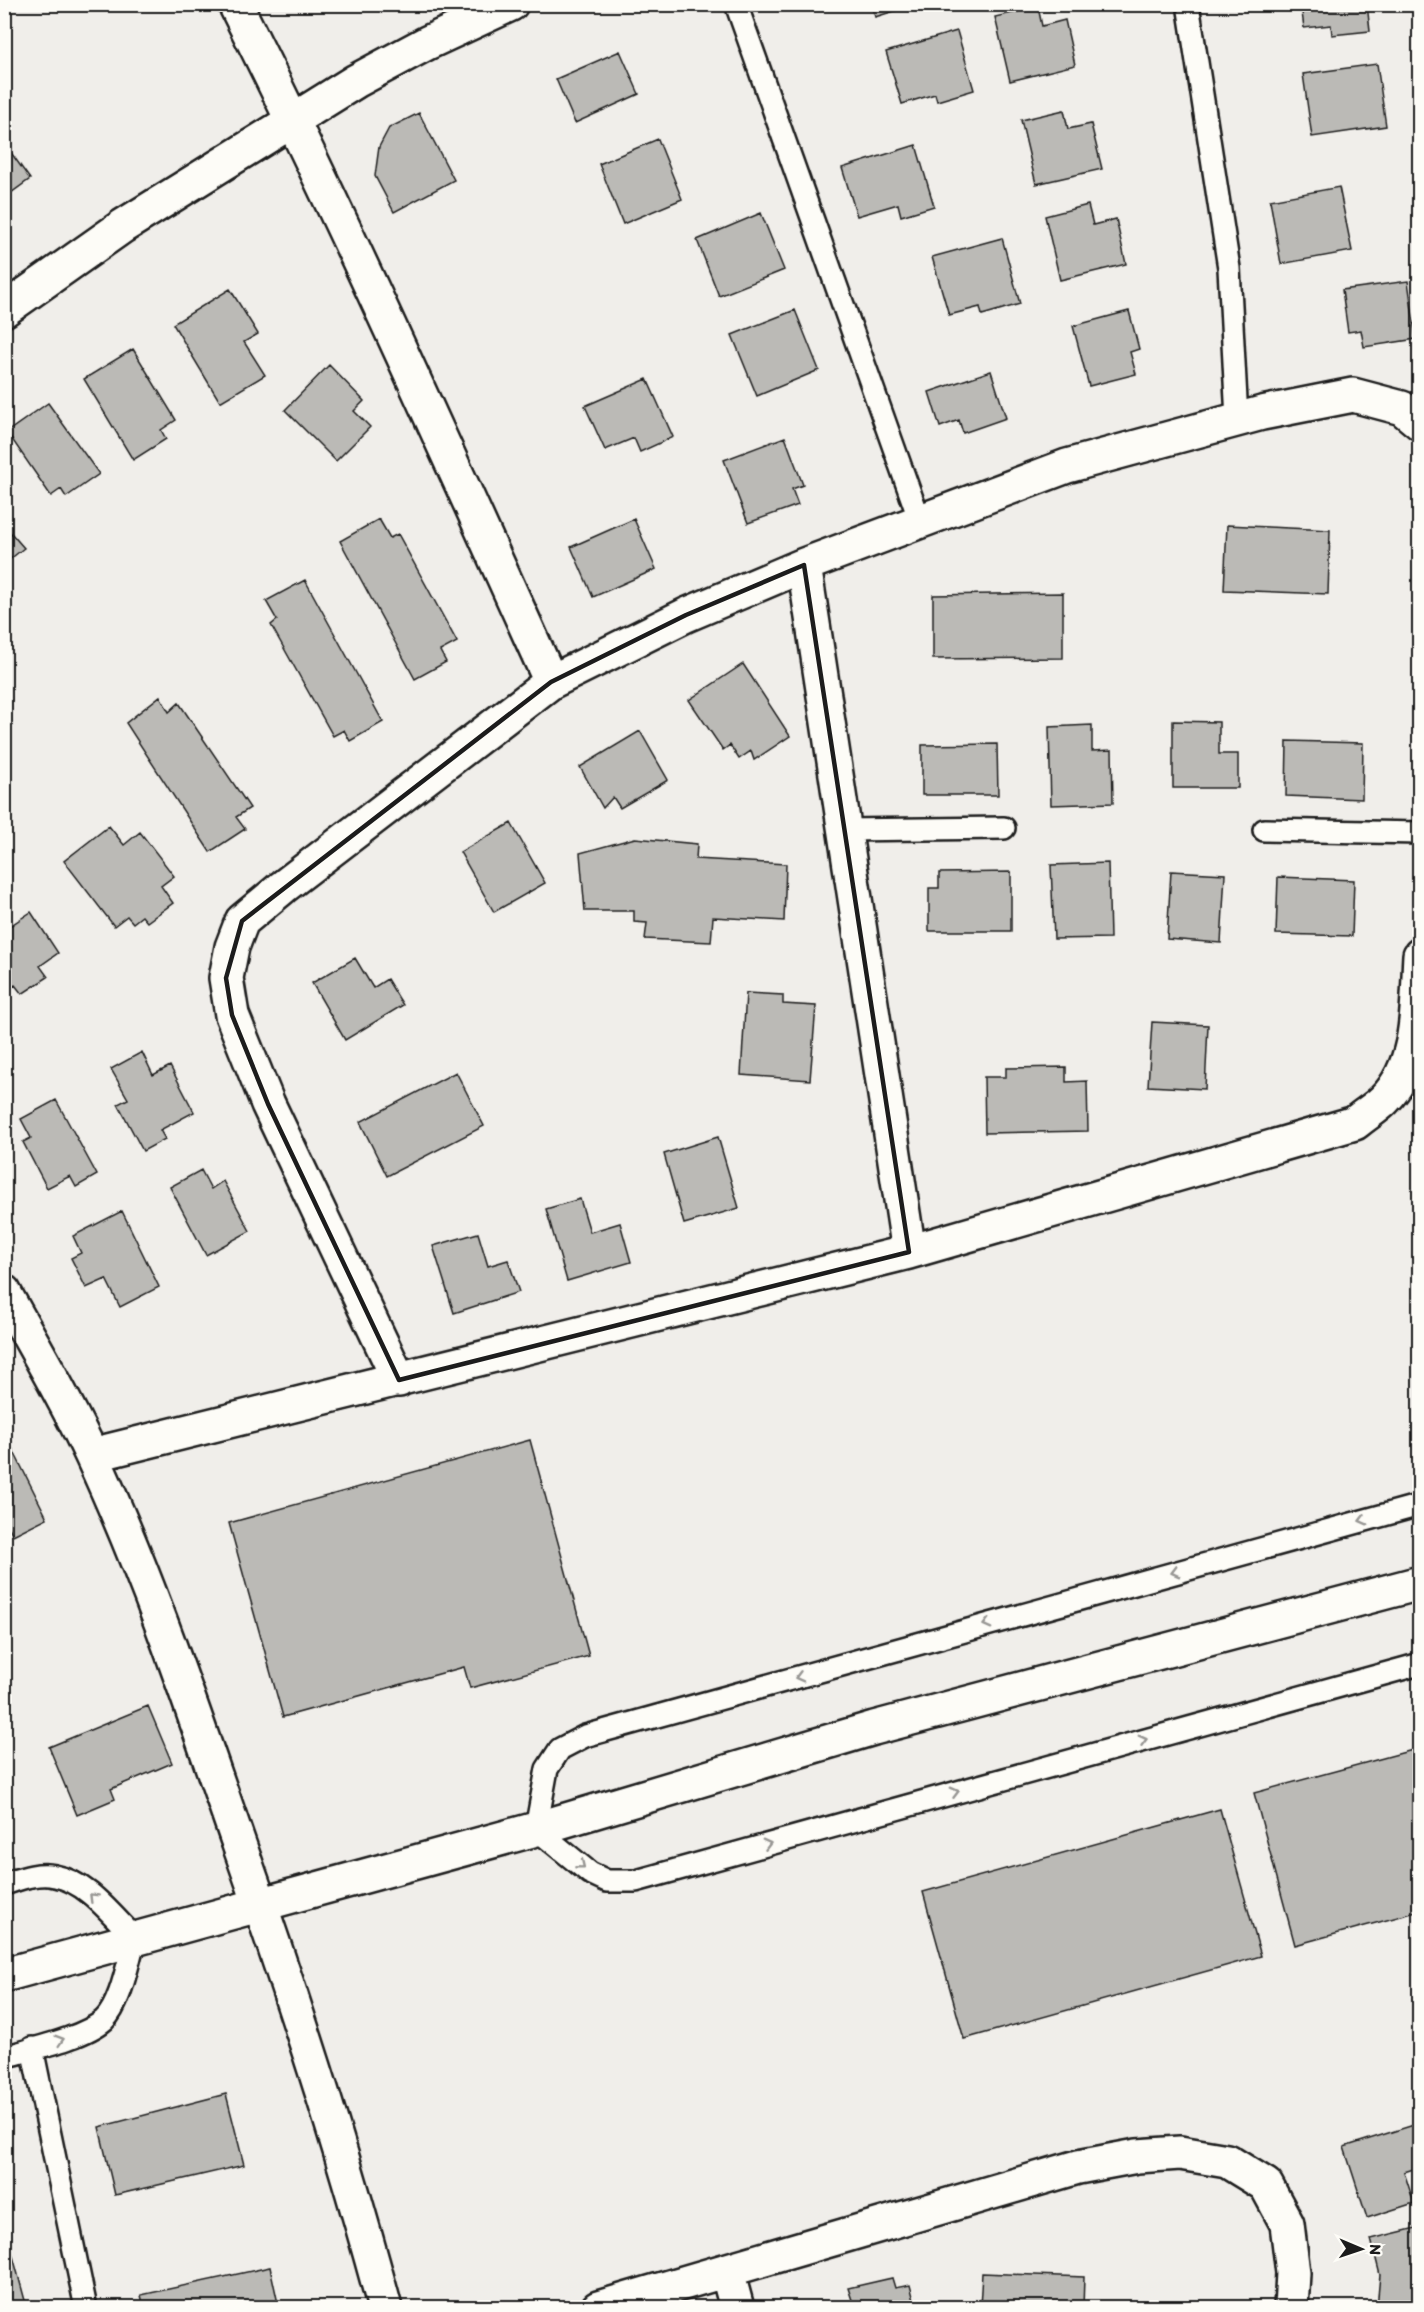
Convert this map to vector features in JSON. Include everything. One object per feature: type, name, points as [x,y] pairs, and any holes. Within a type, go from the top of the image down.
[{"type":"street","points":[[235,4],[293,119],[551,682]]},
{"type":"street","points":[[4,310],[123,226],[293,119],[376,70],[511,4]]},
{"type":"street","points":[[399,1380],[268,1104],[232,1015],[226,978],[232,947],[242,921],[283,886],[551,682],[686,615],[804,565],[1067,466],[1237,419],[1353,395],[1402,408],[1419,423]]},
{"type":"street","points":[[804,565],[909,1252]]},
{"type":"street","points":[[92,1455],[909,1252],[1355,1123],[1385,1099],[1404,1070],[1416,1028],[1419,955]]},
{"type":"street","points":[[4,1292],[92,1455],[141,1572],[260,1903],[319,2077],[354,2191],[385,2307]]},
{"type":"street","points":[[4,1975],[536,1828],[874,1728],[1419,1583]]},
{"type":"street","points":[[598,2307],[1078,2167],[1137,2156],[1180,2153],[1227,2161],[1266,2185],[1287,2224],[1293,2273],[1292,2307]]},
{"type":"street","points":[[727,2271],[736,2307]]},
{"type":"lane","points":[[736,4],[920,521]]},
{"type":"lane","points":[[1188,4],[1229,268],[1237,419]]},
{"type":"lane","points":[[844,830],[1004,828]]},
{"type":"lane","points":[[1264,830],[1419,833]]},
{"type":"lane","points":[[1419,1505],[585,1736],[560,1749],[547,1769],[536,1828],[590,1873],[607,1881],[636,1881],[1419,1664]]},
{"type":"lane","points":[[4,1884],[29,1876],[55,1875],[84,1888],[135,1938],[116,2002],[104,2020],[82,2033],[4,2057]]},
{"type":"lane","points":[[32,2048],[86,2307]]},
{"type":"highlighted area","points":[[804,565],[909,1252],[399,1380],[268,1104],[232,1015],[226,978],[242,921],[551,682],[686,615]]},
{"type":"building","points":[[871,4],[917,4],[875,17]]},
{"type":"building","points":[[1301,4],[1367,4],[1370,31],[1332,35],[1331,25],[1304,28]]},
{"type":"building","points":[[1038,7],[1042,26],[1065,20],[1075,65],[1010,81],[995,17]]},
{"type":"building","points":[[957,31],[974,90],[937,101],[935,94],[902,104],[886,52]]},
{"type":"building","points":[[620,51],[639,94],[575,123],[556,79]]},
{"type":"building","points":[[1377,64],[1386,126],[1312,137],[1303,74]]},
{"type":"building","points":[[1064,110],[1068,129],[1091,124],[1102,169],[1036,184],[1021,120]]},
{"type":"building","points":[[419,113],[454,180],[394,212],[375,176],[379,147],[389,128]]},
{"type":"building","points":[[658,139],[682,199],[623,224],[599,164]]},
{"type":"building","points":[[4,143],[30,179],[4,198]]},
{"type":"building","points":[[916,145],[934,206],[901,216],[898,204],[857,216],[842,168]]},
{"type":"building","points":[[1339,187],[1352,251],[1281,264],[1270,200]]},
{"type":"building","points":[[1088,205],[1093,225],[1116,219],[1126,264],[1060,280],[1045,216]]},
{"type":"building","points":[[761,213],[784,270],[719,296],[697,240]]},
{"type":"building","points":[[1002,238],[1020,304],[982,315],[980,307],[949,315],[932,257]]},
{"type":"building","points":[[1408,281],[1416,339],[1364,347],[1361,330],[1348,332],[1342,290]]},
{"type":"building","points":[[230,289],[258,334],[244,342],[265,375],[220,402],[173,324]]},
{"type":"building","points":[[795,310],[819,370],[757,396],[732,335]]},
{"type":"building","points":[[1129,311],[1139,349],[1130,352],[1136,374],[1089,386],[1073,326]]},
{"type":"building","points":[[133,349],[176,420],[161,430],[166,439],[133,460],[84,379]]},
{"type":"building","points":[[329,365],[364,401],[354,411],[370,427],[336,461],[285,410]]},
{"type":"building","points":[[991,371],[1006,418],[963,433],[959,420],[940,427],[929,392]]},
{"type":"building","points":[[647,379],[673,437],[640,452],[634,438],[605,450],[585,406]]},
{"type":"building","points":[[48,403],[99,474],[66,497],[61,489],[51,496],[7,432]]},
{"type":"building","points":[[785,437],[803,485],[792,489],[798,505],[748,523],[724,460]]},
{"type":"building","points":[[379,519],[390,538],[398,534],[457,642],[440,651],[446,662],[415,679],[340,541]]},
{"type":"building","points":[[634,519],[656,569],[593,597],[571,547]]},
{"type":"building","points":[[4,525],[24,548],[4,564]]},
{"type":"building","points":[[1227,525],[1330,530],[1328,594],[1224,590]]},
{"type":"building","points":[[305,580],[383,722],[350,741],[344,730],[333,736],[271,625],[277,620],[266,601]]},
{"type":"building","points":[[1063,593],[1063,658],[933,659],[933,595]]},
{"type":"building","points":[[743,664],[790,736],[754,760],[751,751],[739,759],[730,745],[723,750],[689,700]]},
{"type":"building","points":[[160,696],[169,712],[179,703],[250,808],[236,817],[245,829],[210,852],[126,723]]},
{"type":"building","points":[[1173,721],[1219,722],[1219,754],[1238,754],[1238,788],[1173,788]]},
{"type":"building","points":[[1092,725],[1092,751],[1112,750],[1113,803],[1051,805],[1049,727]]},
{"type":"building","points":[[640,731],[668,780],[620,808],[613,797],[603,808],[580,767]]},
{"type":"building","points":[[1287,741],[1363,743],[1362,799],[1286,796]]},
{"type":"building","points":[[997,744],[998,795],[922,795],[922,745]]},
{"type":"building","points":[[511,823],[545,883],[494,912],[460,852]]},
{"type":"building","points":[[109,826],[124,845],[140,832],[174,876],[161,886],[173,903],[147,922],[142,916],[133,923],[127,916],[114,926],[64,861]]},
{"type":"building","points":[[635,838],[697,844],[696,859],[786,864],[784,921],[713,917],[711,942],[645,939],[647,923],[634,922],[634,911],[585,911],[580,853]]},
{"type":"building","points":[[1108,863],[1110,938],[1054,939],[1051,865]]},
{"type":"building","points":[[1171,871],[1225,874],[1221,943],[1167,939]]},
{"type":"building","points":[[1011,872],[1011,931],[929,931],[929,888],[939,888],[939,873]]},
{"type":"building","points":[[1278,877],[1354,880],[1352,936],[1276,934]]},
{"type":"building","points":[[31,912],[58,953],[40,966],[48,977],[22,994],[15,985],[4,992],[4,930]]},
{"type":"building","points":[[355,958],[373,988],[387,979],[403,1005],[345,1040],[312,983]]},
{"type":"building","points":[[746,993],[783,995],[783,1004],[816,1006],[810,1080],[741,1075]]},
{"type":"building","points":[[1152,1022],[1208,1025],[1205,1089],[1148,1086]]},
{"type":"building","points":[[142,1052],[153,1075],[170,1066],[194,1112],[160,1130],[165,1139],[143,1151],[118,1104],[128,1099],[111,1069]]},
{"type":"building","points":[[1066,1067],[1066,1082],[1087,1081],[1088,1131],[985,1133],[984,1077],[1006,1077],[1006,1068]]},
{"type":"building","points":[[456,1072],[484,1126],[387,1176],[360,1122]]},
{"type":"building","points":[[56,1100],[97,1175],[76,1187],[70,1176],[47,1188],[23,1142],[31,1138],[21,1119]]},
{"type":"building","points":[[718,1137],[739,1208],[684,1224],[664,1154]]},
{"type":"building","points":[[201,1170],[211,1189],[223,1181],[250,1231],[206,1255],[170,1187]]},
{"type":"building","points":[[580,1199],[590,1232],[620,1223],[631,1262],[567,1281],[546,1209]]},
{"type":"building","points":[[122,1211],[159,1287],[120,1307],[106,1279],[86,1288],[71,1258],[81,1253],[73,1236]]},
{"type":"building","points":[[478,1233],[488,1266],[508,1260],[519,1292],[454,1313],[433,1246]]},
{"type":"building","points":[[530,1440],[589,1656],[470,1688],[464,1667],[283,1717],[229,1523]]},
{"type":"building","points":[[10,1444],[47,1518],[13,1535],[4,1518],[4,1446]]},
{"type":"building","points":[[148,1706],[172,1763],[111,1789],[115,1799],[77,1815],[49,1747]]},
{"type":"building","points":[[1420,1748],[1420,1911],[1295,1945],[1254,1793]]},
{"type":"building","points":[[1220,1809],[1261,1956],[964,2039],[923,1892]]},
{"type":"building","points":[[226,2094],[244,2165],[115,2195],[99,2127]]},
{"type":"building","points":[[1420,2123],[1420,2167],[1404,2172],[1414,2203],[1367,2218],[1344,2147]]},
{"type":"building","points":[[4,2223],[27,2308],[4,2308]]},
{"type":"building","points":[[1420,2227],[1420,2308],[1377,2308],[1380,2275],[1371,2239]]},
{"type":"building","points":[[270,2267],[279,2308],[144,2308],[141,2295]]},
{"type":"building","points":[[982,2273],[1084,2277],[1083,2308],[980,2308]]},
{"type":"building","points":[[892,2278],[895,2288],[910,2285],[916,2308],[893,2308],[891,2301],[861,2308],[834,2308],[853,2303],[848,2288]]}]
